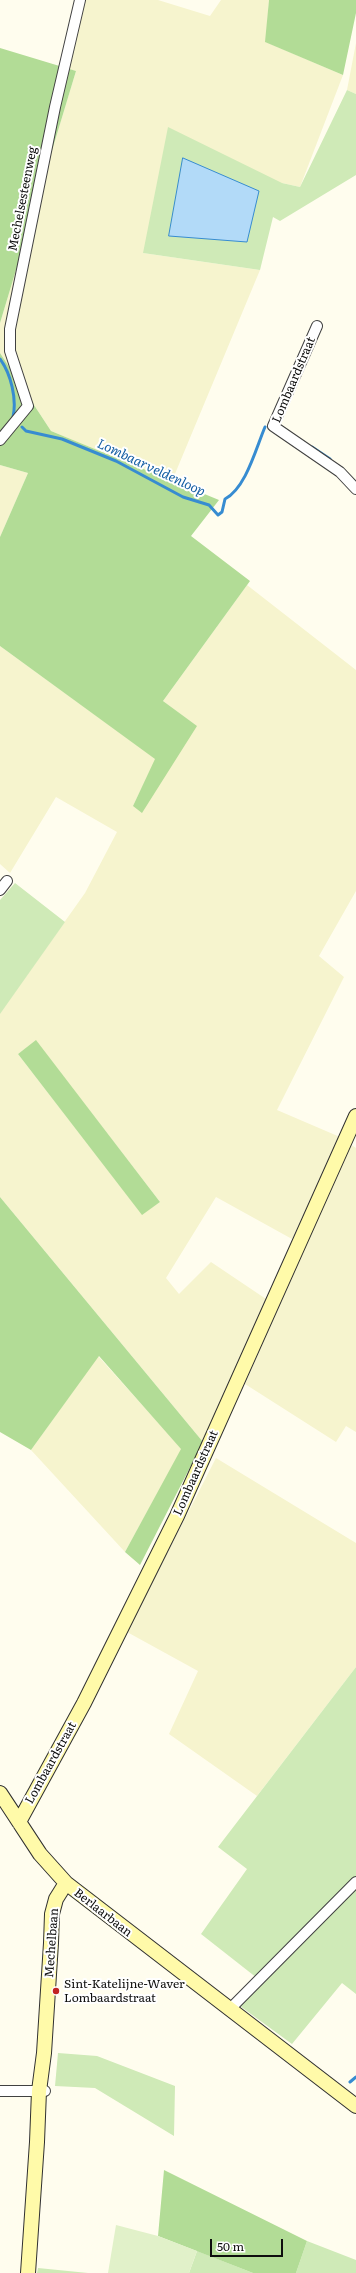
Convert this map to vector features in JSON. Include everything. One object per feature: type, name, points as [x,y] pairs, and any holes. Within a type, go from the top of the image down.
[{"type":"street","name":"Mechelsesteenweg","points":[[0,440],[28,406],[10,351],[10,329],[55,107],[80,0]]},
{"type":"street","name":"Lombaardstraat","points":[[317,326],[273,426],[340,472],[356,489]]},
{"type":"street","points":[[0,890],[8,881]]},
{"type":"street","name":"Lombaardstraat","points":[[18,1822],[84,1703],[177,1516],[356,1116]]},
{"type":"street","name":"Berlaarbaan","points":[[0,1793],[40,1854],[66,1883],[229,2010],[356,2106]]},
{"type":"street","points":[[229,2010],[356,1882]]},
{"type":"street","name":"Mechelbaan","points":[[28,2273],[38,2142],[44,2116],[42,2091],[47,2067],[44,2053],[52,1914],[56,1899],[66,1883]]},
{"type":"street","points":[[0,2091],[42,2091]]},
{"type":"shaded area","points":[[84,0],[158,0],[210,16],[221,0],[269,0],[266,42],[343,75],[300,187],[282,183],[143,253],[260,270],[172,481],[51,431],[0,353],[0,323],[76,71],[61,67]]},
{"type":"shaded area","points":[[356,43],[356,94],[347,90]]},
{"type":"shaded area","points":[[0,465],[28,473],[0,537]]},
{"type":"shaded area","points":[[247,585],[356,670],[356,891],[319,956],[344,977],[277,1110],[340,1137],[292,1239],[216,1197],[166,1278],[179,1294],[211,1262],[266,1299],[203,1442],[0,1197],[0,1013],[85,893],[117,832],[56,797],[10,873],[0,864],[0,646],[156,759],[133,806],[196,726],[163,701]],"holes":[[[36,1041],[160,1202],[142,1214],[18,1054]]]},
{"type":"shaded area","points":[[350,1144],[356,1148],[356,1432],[346,1426],[336,1442],[245,1384]]},
{"type":"shaded area","points":[[98,1356],[182,1449],[125,1552],[31,1450]]},
{"type":"shaded area","points":[[216,1458],[356,1543],[356,1667],[257,1796],[169,1734],[198,1671],[127,1632]]},
{"type":"green space","points":[[269,0],[356,0],[356,13],[343,75],[265,42]]},
{"type":"green space","points":[[0,48],[76,71],[0,323]]},
{"type":"green space","points":[[347,90],[356,94],[356,175],[280,221],[273,217],[260,270],[143,253],[168,127],[282,183],[300,187]]},
{"type":"green space","points":[[0,353],[51,431],[219,500],[191,536],[250,581],[163,701],[197,726],[142,813],[133,806],[155,759],[0,646],[0,537],[28,473],[0,465]]},
{"type":"green space","points":[[15,883],[65,922],[0,1014],[0,900]]},
{"type":"green space","points":[[36,1040],[160,1202],[142,1215],[18,1054]]},
{"type":"green space","points":[[0,1197],[203,1442],[140,1565],[125,1552],[181,1449],[99,1356],[31,1450],[0,1432]]},
{"type":"green space","points":[[356,1667],[356,1879],[257,1978],[201,1934],[247,1869],[218,1847]]},
{"type":"green space","points":[[356,1887],[356,1994],[342,1983],[292,2044],[240,2006]]},
{"type":"green space","points":[[58,2053],[97,2056],[175,2086],[174,2136],[95,2088],[55,2086]]},
{"type":"green space","points":[[164,2170],[307,2241],[296,2273],[253,2273],[158,2236]]},
{"type":"green space","points":[[116,2225],[158,2236],[197,2251],[189,2273],[108,2273]]},
{"type":"green space","points":[[307,2241],[356,2260],[356,2273],[296,2273]]},
{"type":"green space","points":[[197,2251],[253,2273],[189,2273]]},
{"type":"green space","points":[[38,2268],[88,2273],[37,2273]]},
{"type":"water","points":[[183,158],[259,191],[247,242],[169,236]]},
{"type":"waterway","name":"Lombaarveldenloop","points":[[0,359],[10,379],[14,395],[13,417]]},
{"type":"waterway","name":"Lombaarveldenloop","points":[[22,427],[26,431],[62,439],[116,461],[183,497],[209,505],[218,515],[222,512],[225,499],[232,494],[245,477],[265,427]]},
{"type":"waterway","name":"Lombaarveldenloop","points":[[312,447],[330,459]]},
{"type":"waterway","name":"Lombaarveldenloop","points":[[350,2082],[356,2077]]},
{"type":"place","name":"Sint-Katelijne-Waver Lombaardstraat","points":[[56,1991]]}]
